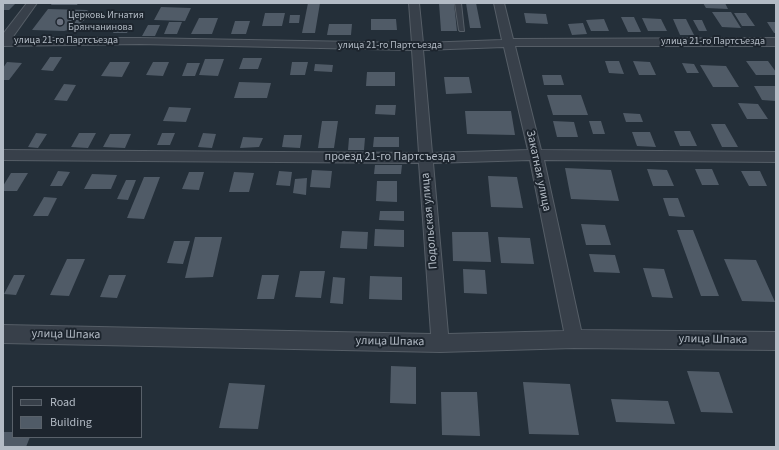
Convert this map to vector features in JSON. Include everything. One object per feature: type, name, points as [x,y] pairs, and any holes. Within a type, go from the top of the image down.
[{"type":"street","points":[[3,41],[32,3]]},
{"type":"street","name":"Подольская улица","points":[[414,3],[416,47],[440,343]]},
{"type":"street","name":"Закатная улица","points":[[499,3],[536,155],[574,339]]},
{"type":"street","name":"улица 21-го Партсъезда","points":[[3,41],[139,41],[416,47],[508,43],[776,42]]},
{"type":"street","name":"проезд 21-го Партсъезда","points":[[3,155],[425,158],[536,155],[776,157]]},
{"type":"street","name":"улица Шпака","points":[[3,334],[440,343],[574,339],[776,341]]},
{"type":"lane","points":[[458,3],[462,30]]},
{"type":"building","points":[[3,3],[16,3],[9,10],[3,10]]},
{"type":"building","points":[[52,3],[78,3],[77,5],[51,5]]},
{"type":"building","points":[[308,3],[320,3],[315,33],[302,33]]},
{"type":"building","points":[[439,3],[454,3],[457,31],[441,31]]},
{"type":"building","points":[[466,3],[476,3],[481,28],[470,28]]},
{"type":"building","points":[[703,3],[725,3],[728,9],[706,8]]},
{"type":"building","points":[[161,7],[191,8],[185,21],[154,20]]},
{"type":"building","name":"Церковь Игнатия Брянчанинова","points":[[48,9],[87,10],[90,13],[86,19],[72,29],[64,31],[32,30]]},
{"type":"building","points":[[712,12],[731,12],[741,28],[722,27]]},
{"type":"building","points":[[265,13],[285,13],[282,26],[262,26]]},
{"type":"building","points":[[524,13],[546,14],[548,24],[526,23]]},
{"type":"building","points":[[734,13],[746,13],[755,26],[742,26]]},
{"type":"building","points":[[290,15],[300,15],[299,23],[289,23]]},
{"type":"building","points":[[621,17],[634,17],[641,32],[628,32]]},
{"type":"building","points":[[199,18],[218,18],[212,34],[191,34]]},
{"type":"building","points":[[642,18],[661,19],[667,31],[648,31]]},
{"type":"building","points":[[371,19],[396,19],[397,30],[371,30]]},
{"type":"building","points":[[604,19],[609,31],[591,31],[586,20]]},
{"type":"building","points":[[673,19],[686,19],[694,35],[680,35]]},
{"type":"building","points":[[693,20],[702,20],[707,31],[699,31]]},
{"type":"building","points":[[235,21],[250,21],[246,34],[231,34]]},
{"type":"building","points":[[169,22],[182,22],[177,34],[164,34]]},
{"type":"building","points":[[767,22],[776,22],[776,33],[774,33]]},
{"type":"building","points":[[583,23],[587,34],[572,35],[568,24]]},
{"type":"building","points":[[329,24],[352,24],[351,35],[327,35]]},
{"type":"building","points":[[117,25],[131,25],[127,33],[113,33]]},
{"type":"building","points":[[148,25],[160,25],[155,36],[142,36]]},
{"type":"building","points":[[50,57],[62,57],[53,71],[41,70]]},
{"type":"building","points":[[243,58],[262,58],[258,69],[239,69]]},
{"type":"building","points":[[205,59],[224,59],[218,76],[199,75]]},
{"type":"building","points":[[605,61],[619,61],[624,74],[609,73]]},
{"type":"building","points":[[633,61],[650,62],[656,75],[639,75]]},
{"type":"building","points":[[746,61],[768,61],[776,72],[776,75],[756,75]]},
{"type":"building","points":[[7,62],[22,63],[9,80],[3,80],[3,68]]},
{"type":"building","points":[[110,62],[130,62],[122,77],[101,76]]},
{"type":"building","points":[[153,62],[169,62],[163,76],[146,75]]},
{"type":"building","points":[[292,62],[308,62],[305,75],[290,75]]},
{"type":"building","points":[[187,63],[200,63],[195,76],[182,76]]},
{"type":"building","points":[[682,63],[694,64],[699,73],[687,73]]},
{"type":"building","points":[[315,64],[333,65],[332,72],[314,71]]},
{"type":"building","points":[[700,65],[726,66],[739,87],[713,87]]},
{"type":"building","points":[[367,72],[395,72],[395,86],[366,86]]},
{"type":"building","points":[[542,75],[561,75],[564,85],[544,85]]},
{"type":"building","points":[[444,77],[469,77],[472,93],[446,94]]},
{"type":"building","points":[[239,82],[271,83],[267,98],[234,98]]},
{"type":"building","points":[[64,84],[76,85],[67,101],[54,100]]},
{"type":"building","points":[[754,86],[776,86],[776,101],[762,100]]},
{"type":"building","points":[[547,95],[581,95],[588,115],[553,115]]},
{"type":"building","points":[[738,103],[758,104],[768,119],[747,119]]},
{"type":"building","points":[[376,105],[396,105],[395,115],[375,114]]},
{"type":"building","points":[[169,107],[191,108],[186,122],[163,121]]},
{"type":"building","points":[[465,111],[511,111],[515,135],[467,134]]},
{"type":"building","points":[[623,113],[640,114],[643,122],[626,122]]},
{"type":"building","points":[[322,121],[338,121],[334,148],[318,148]]},
{"type":"building","points":[[553,121],[574,122],[578,137],[557,137]]},
{"type":"building","points":[[589,121],[601,121],[605,134],[593,134]]},
{"type":"building","points":[[711,124],[725,124],[738,147],[722,147]]},
{"type":"building","points":[[674,131],[690,131],[697,146],[680,146]]},
{"type":"building","points":[[632,132],[650,132],[656,147],[637,146]]},
{"type":"building","points":[[36,133],[47,134],[38,148],[28,147]]},
{"type":"building","points":[[79,133],[96,133],[88,148],[71,147]]},
{"type":"building","points":[[162,133],[175,133],[170,145],[157,145]]},
{"type":"building","points":[[203,133],[216,134],[212,148],[198,147]]},
{"type":"building","points":[[110,134],[131,134],[125,148],[103,147]]},
{"type":"building","points":[[284,135],[302,135],[300,148],[282,147]]},
{"type":"building","points":[[243,137],[263,138],[259,147],[240,148]]},
{"type":"building","points":[[374,137],[399,137],[399,147],[373,147]]},
{"type":"building","points":[[349,138],[365,138],[364,150],[348,150]]},
{"type":"building","points":[[375,165],[402,165],[401,174],[374,174]]},
{"type":"building","points":[[565,168],[611,170],[619,201],[571,199]]},
{"type":"building","points":[[647,169],[667,170],[674,186],[653,186]]},
{"type":"building","points":[[695,169],[712,169],[719,185],[702,185]]},
{"type":"building","points":[[312,170],[332,171],[330,188],[310,187]]},
{"type":"building","points":[[58,171],[70,172],[62,186],[50,186]]},
{"type":"building","points":[[279,171],[292,172],[290,186],[276,185]]},
{"type":"building","points":[[741,171],[760,171],[767,186],[749,186]]},
{"type":"building","points":[[189,172],[204,172],[199,190],[182,189]]},
{"type":"building","points":[[234,172],[254,173],[249,192],[229,192]]},
{"type":"building","points":[[11,173],[28,173],[17,191],[3,191],[3,186]]},
{"type":"building","points":[[92,174],[117,175],[111,189],[84,189]]},
{"type":"building","points":[[488,176],[517,177],[523,208],[491,207]]},
{"type":"building","points":[[144,177],[160,177],[144,219],[127,218]]},
{"type":"building","points":[[307,178],[306,195],[293,193],[295,179]]},
{"type":"building","points":[[126,180],[136,180],[128,200],[117,199]]},
{"type":"building","points":[[377,181],[397,181],[397,202],[376,201]]},
{"type":"building","points":[[44,197],[57,198],[48,216],[33,216]]},
{"type":"building","points":[[663,198],[678,198],[685,217],[669,216]]},
{"type":"building","points":[[380,211],[404,211],[404,221],[379,220]]},
{"type":"building","points":[[581,224],[605,225],[611,245],[586,245]]},
{"type":"building","points":[[375,229],[404,230],[404,247],[374,246]]},
{"type":"building","points":[[677,230],[693,230],[719,296],[701,296]]},
{"type":"building","points":[[342,231],[368,232],[367,249],[340,248]]},
{"type":"building","points":[[452,232],[488,232],[491,262],[453,261]]},
{"type":"building","points":[[195,237],[222,237],[213,277],[185,278]]},
{"type":"building","points":[[498,237],[530,238],[534,264],[501,263]]},
{"type":"building","points":[[174,241],[190,241],[183,264],[167,263]]},
{"type":"building","points":[[589,254],[615,255],[620,273],[594,272]]},
{"type":"building","points":[[67,259],[85,259],[69,296],[50,295]]},
{"type":"building","points":[[724,259],[756,260],[775,302],[742,301]]},
{"type":"building","points":[[643,268],[664,269],[673,298],[652,297]]},
{"type":"building","points":[[463,269],[485,270],[487,294],[464,293]]},
{"type":"building","points":[[300,271],[325,271],[321,298],[295,297]]},
{"type":"building","points":[[14,275],[25,275],[16,295],[4,294]]},
{"type":"building","points":[[109,275],[126,275],[117,298],[100,297]]},
{"type":"building","points":[[262,275],[279,275],[274,299],[257,299]]},
{"type":"building","points":[[370,276],[402,277],[402,300],[369,299]]},
{"type":"building","points":[[333,277],[345,278],[343,304],[330,303]]},
{"type":"building","points":[[391,366],[416,367],[416,404],[390,403]]},
{"type":"building","points":[[687,371],[719,372],[733,413],[701,412]]},
{"type":"building","points":[[523,382],[570,384],[579,435],[529,434]]},
{"type":"building","points":[[229,383],[265,385],[258,429],[219,428]]},
{"type":"building","points":[[441,392],[477,392],[480,436],[442,435]]},
{"type":"building","points":[[611,399],[668,401],[675,424],[616,422]]},
{"type":"building","points":[[3,432],[12,432],[12,438],[30,438],[26,447],[3,447]]},
{"type":"place","name":"Церковь Игнатия Брянчанинова","points":[[60,22]]}]
